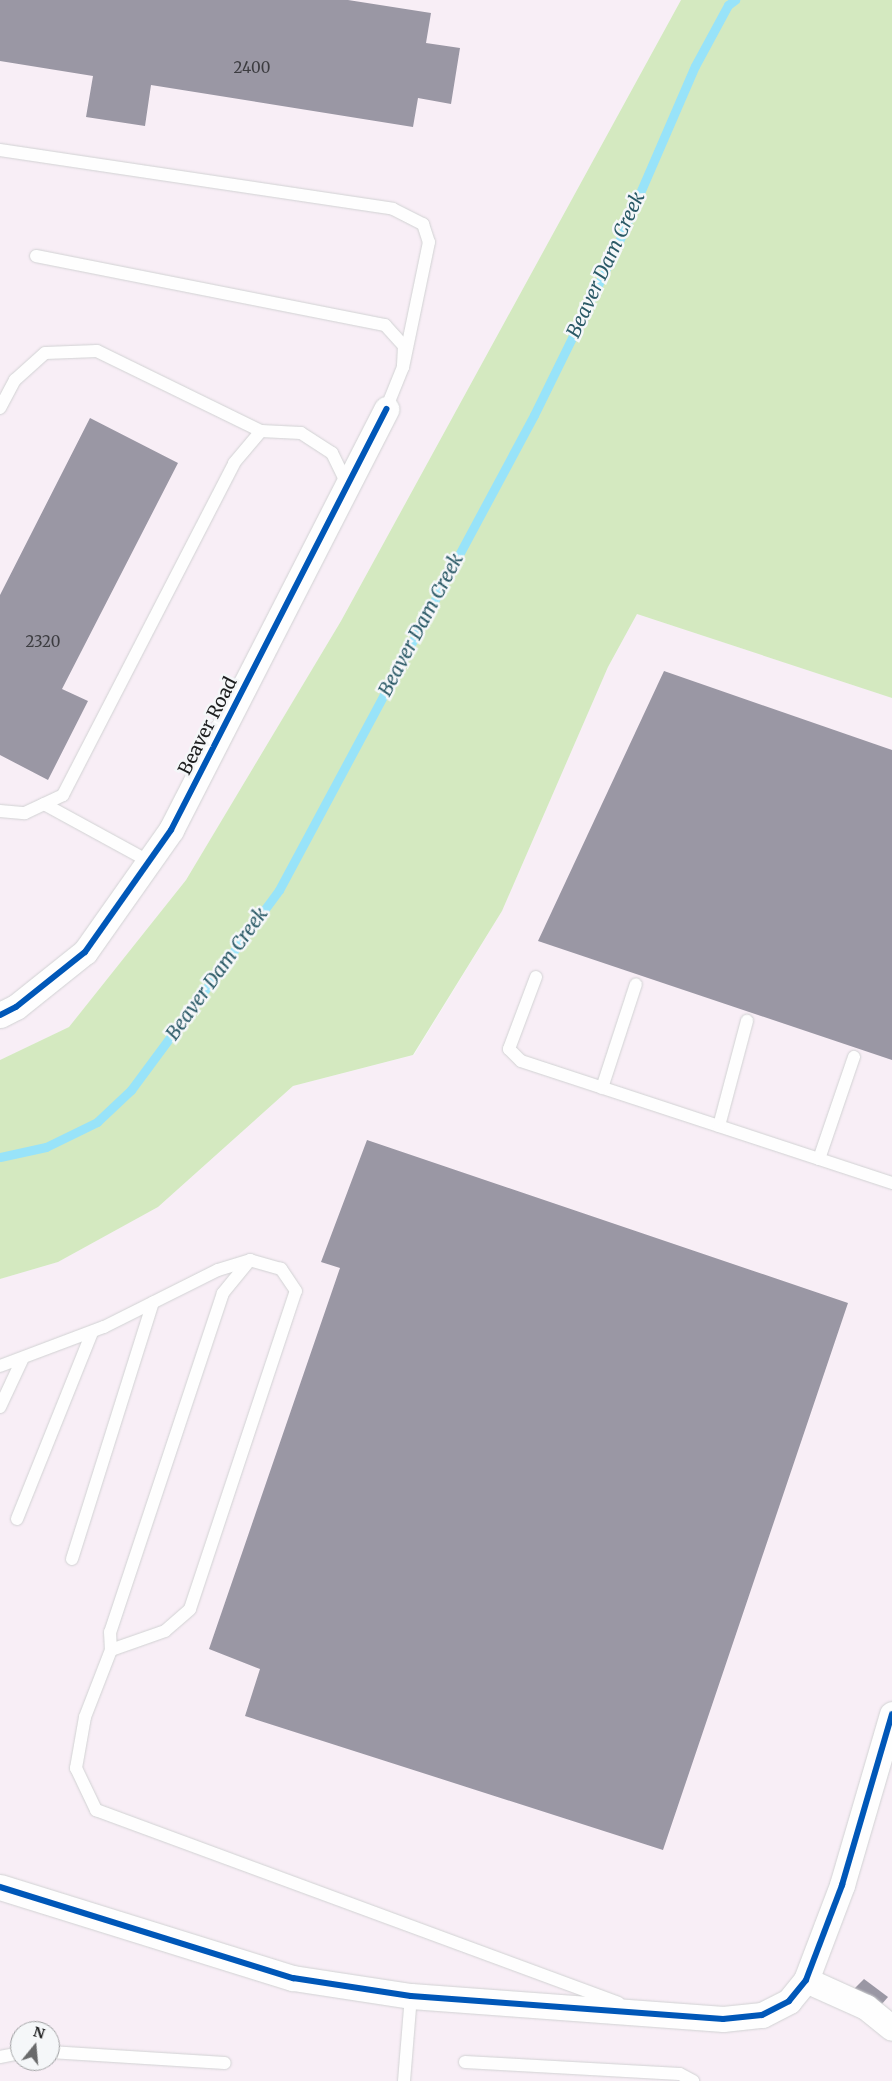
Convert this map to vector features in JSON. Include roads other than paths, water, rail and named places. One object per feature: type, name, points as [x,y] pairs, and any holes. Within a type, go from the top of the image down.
[{"type":"street","name":"Beaver Road","points":[[0,1015],[16,1007],[85,952],[150,862],[176,821],[386,409]]},
{"type":"street","points":[[0,1886],[293,1978],[411,1996],[722,2019],[762,2015],[789,2001],[806,1980],[842,1885],[892,1714]]},
{"type":"street","points":[[806,1980],[866,2007],[892,2028]]},
{"type":"lane","points":[[0,150],[393,209],[423,224],[429,242],[402,367],[386,409]]},
{"type":"lane","points":[[36,256],[385,325],[404,346],[402,367]]},
{"type":"lane","points":[[0,408],[15,380],[45,353],[97,352],[261,431],[301,433],[332,453],[348,486]]},
{"type":"lane","points":[[0,811],[25,813],[63,795],[234,463],[261,431]]},
{"type":"lane","points":[[44,804],[150,862]]},
{"type":"lane","points":[[536,976],[509,1049],[521,1061],[892,1183]]},
{"type":"lane","points":[[602,1088],[636,984]]},
{"type":"lane","points":[[719,1126],[747,1021]]},
{"type":"lane","points":[[820,1159],[854,1057]]},
{"type":"lane","points":[[250,1260],[223,1293],[110,1632],[111,1650],[85,1717],[76,1768],[96,1810],[648,2014]]},
{"type":"lane","points":[[0,1366],[22,1360],[92,1332],[218,1270],[250,1260],[281,1269],[296,1291],[190,1609],[165,1631],[111,1650]]},
{"type":"lane","points":[[72,1559],[153,1302]]},
{"type":"lane","points":[[17,1520],[92,1332]]},
{"type":"lane","points":[[0,1407],[22,1360]]},
{"type":"lane","points":[[404,2081],[411,1996]]},
{"type":"lane","points":[[60,2053],[225,2063]]},
{"type":"lane","points":[[465,2062],[680,2074],[693,2081]]},
{"type":"waterway","name":"Beaver Dam Creek","points":[[0,1157],[46,1147],[97,1122],[131,1090],[279,890],[534,415],[617,246],[695,66],[728,5],[735,0]]}]
